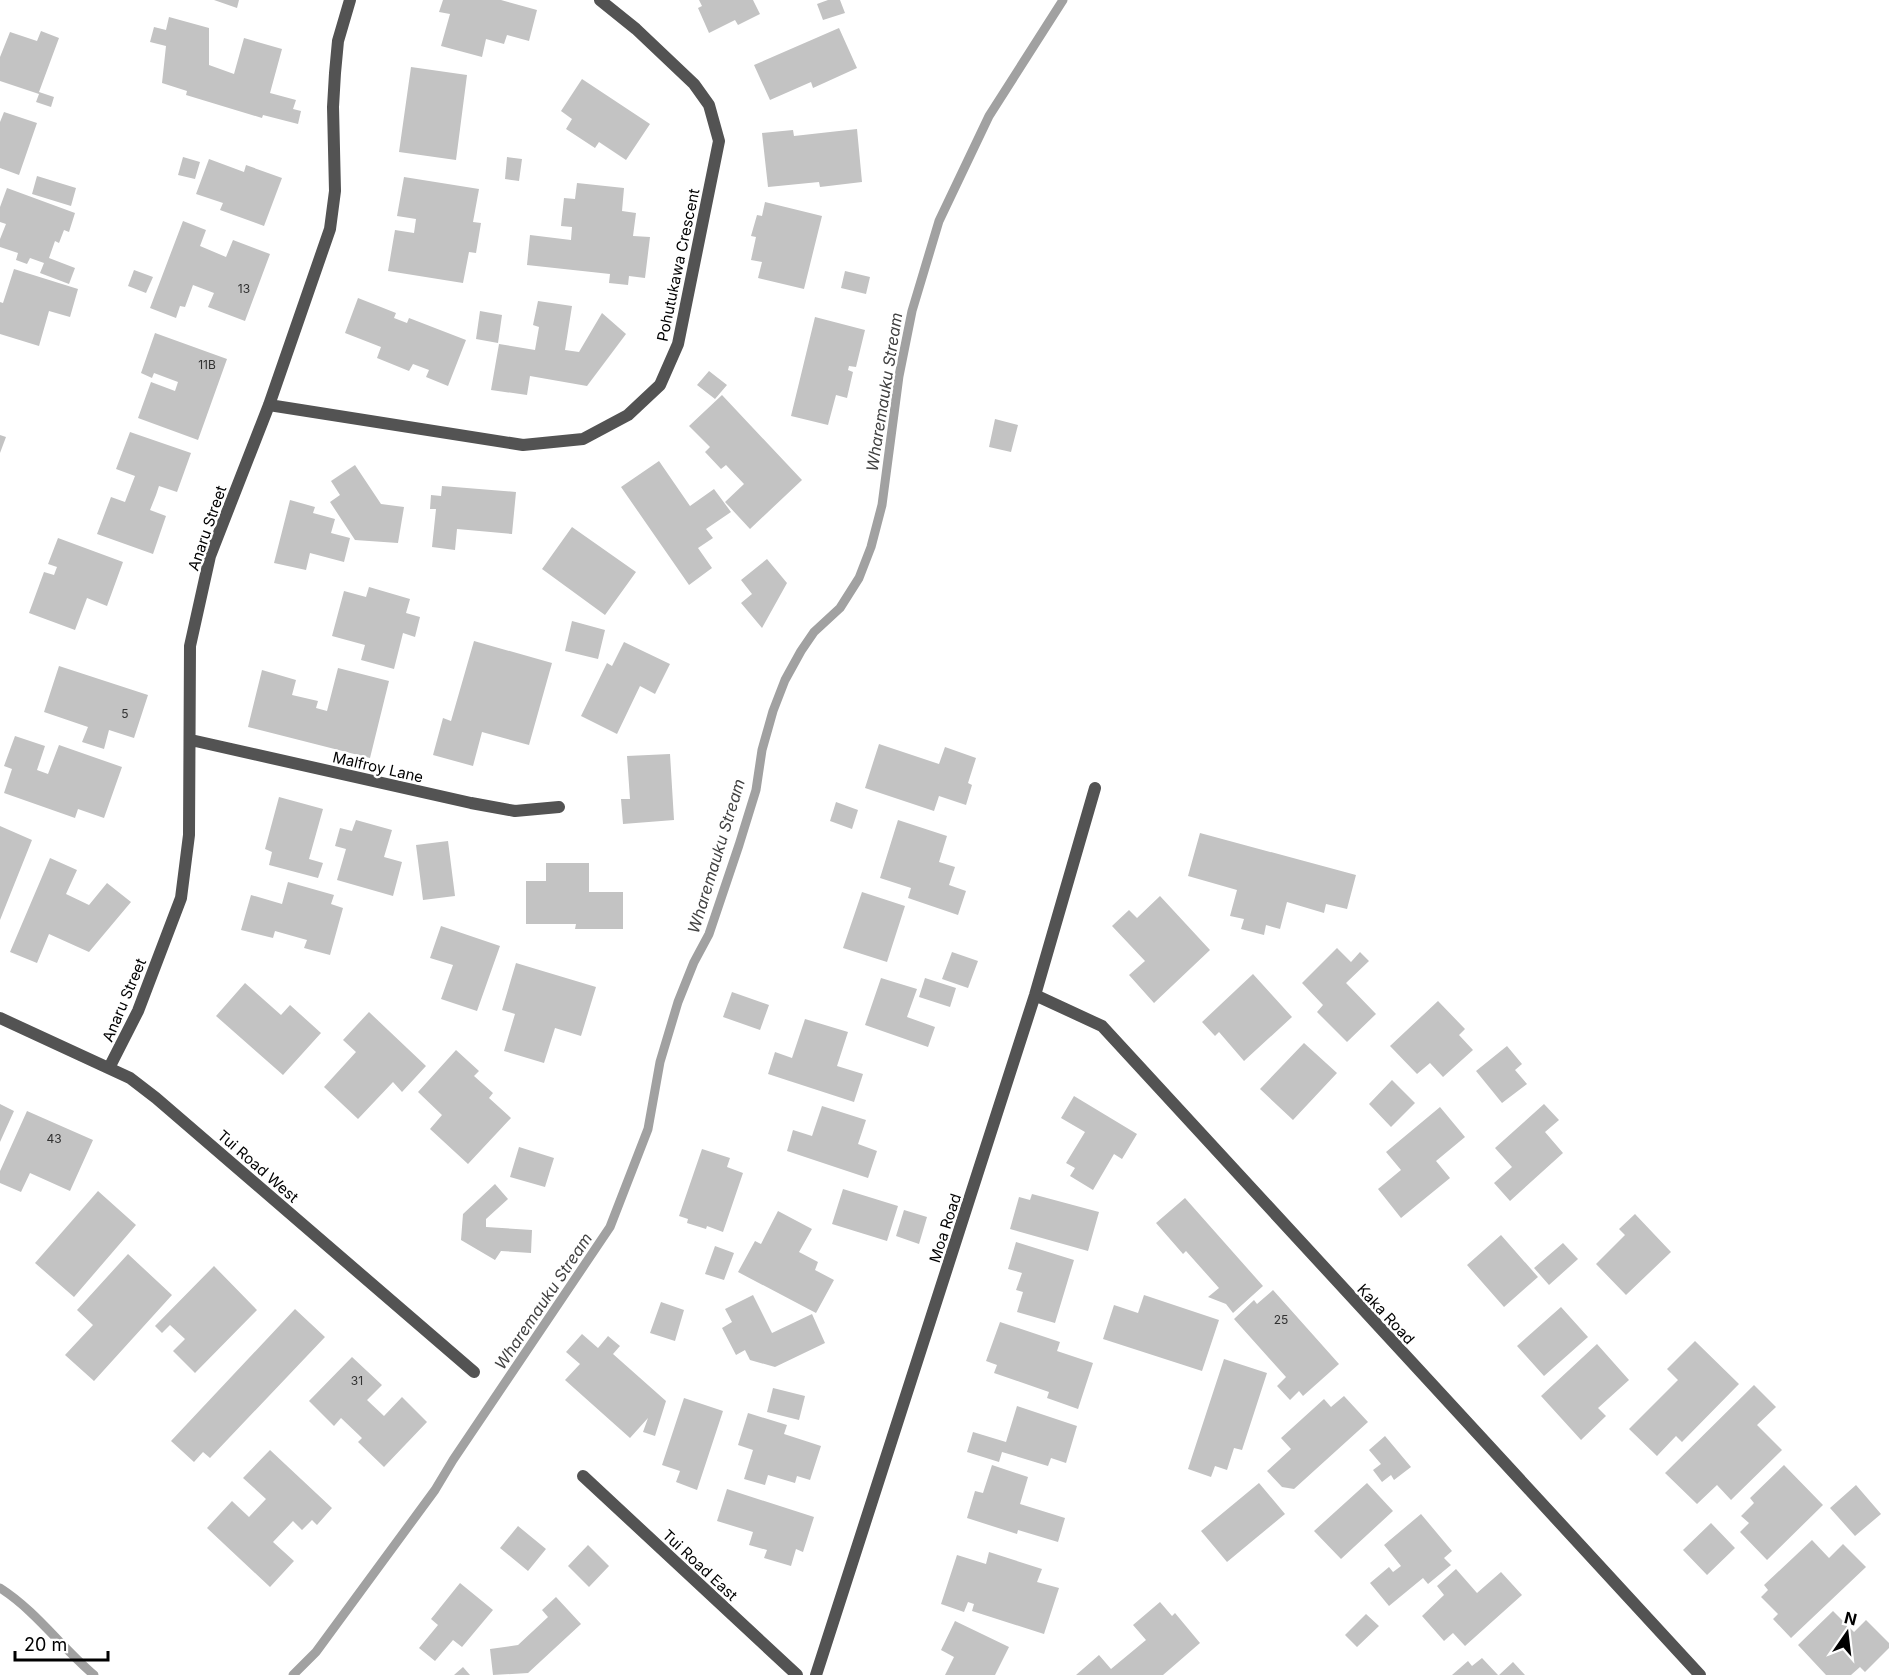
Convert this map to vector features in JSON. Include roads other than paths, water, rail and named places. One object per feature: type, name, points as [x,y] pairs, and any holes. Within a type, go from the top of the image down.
[{"type":"street","name":"Anaru Street","points":[[109,1068],[138,1011],[181,898],[189,835],[190,646],[210,556],[268,405],[330,229],[335,191],[333,107],[336,62],[338,41],[350,0]]},
{"type":"street","name":"Pohutukawa Crescent","points":[[268,405],[523,445],[584,439],[628,415],[660,385],[678,344],[719,141],[709,105],[694,84],[636,29],[600,0]]},
{"type":"street","name":"Malfroy Lane","points":[[191,740],[471,804],[515,811],[559,807]]},
{"type":"street","name":"Moa Road","points":[[816,1675],[1035,995],[1095,788]]},
{"type":"street","name":"Kaka Road","points":[[1035,995],[1102,1026],[1700,1675]]},
{"type":"street","name":"Tui Road West","points":[[0,1018],[130,1078],[474,1372]]},
{"type":"street","name":"Tui Road East","points":[[583,1476],[797,1675]]},
{"type":"waterway","name":"Wharemauku Stream","points":[[293,1675],[316,1652],[435,1490],[610,1227],[648,1129],[660,1062],[678,1002],[694,962],[709,934],[739,845],[756,790],[762,750],[773,711],[785,680],[801,651],[814,632],[840,608],[859,578],[871,547],[882,505],[899,376],[912,311],[939,221],[989,116],[1063,0]]},
{"type":"waterway","name":"Wharemauku Stream","points":[[0,1588],[37,1618],[94,1675]]}]
